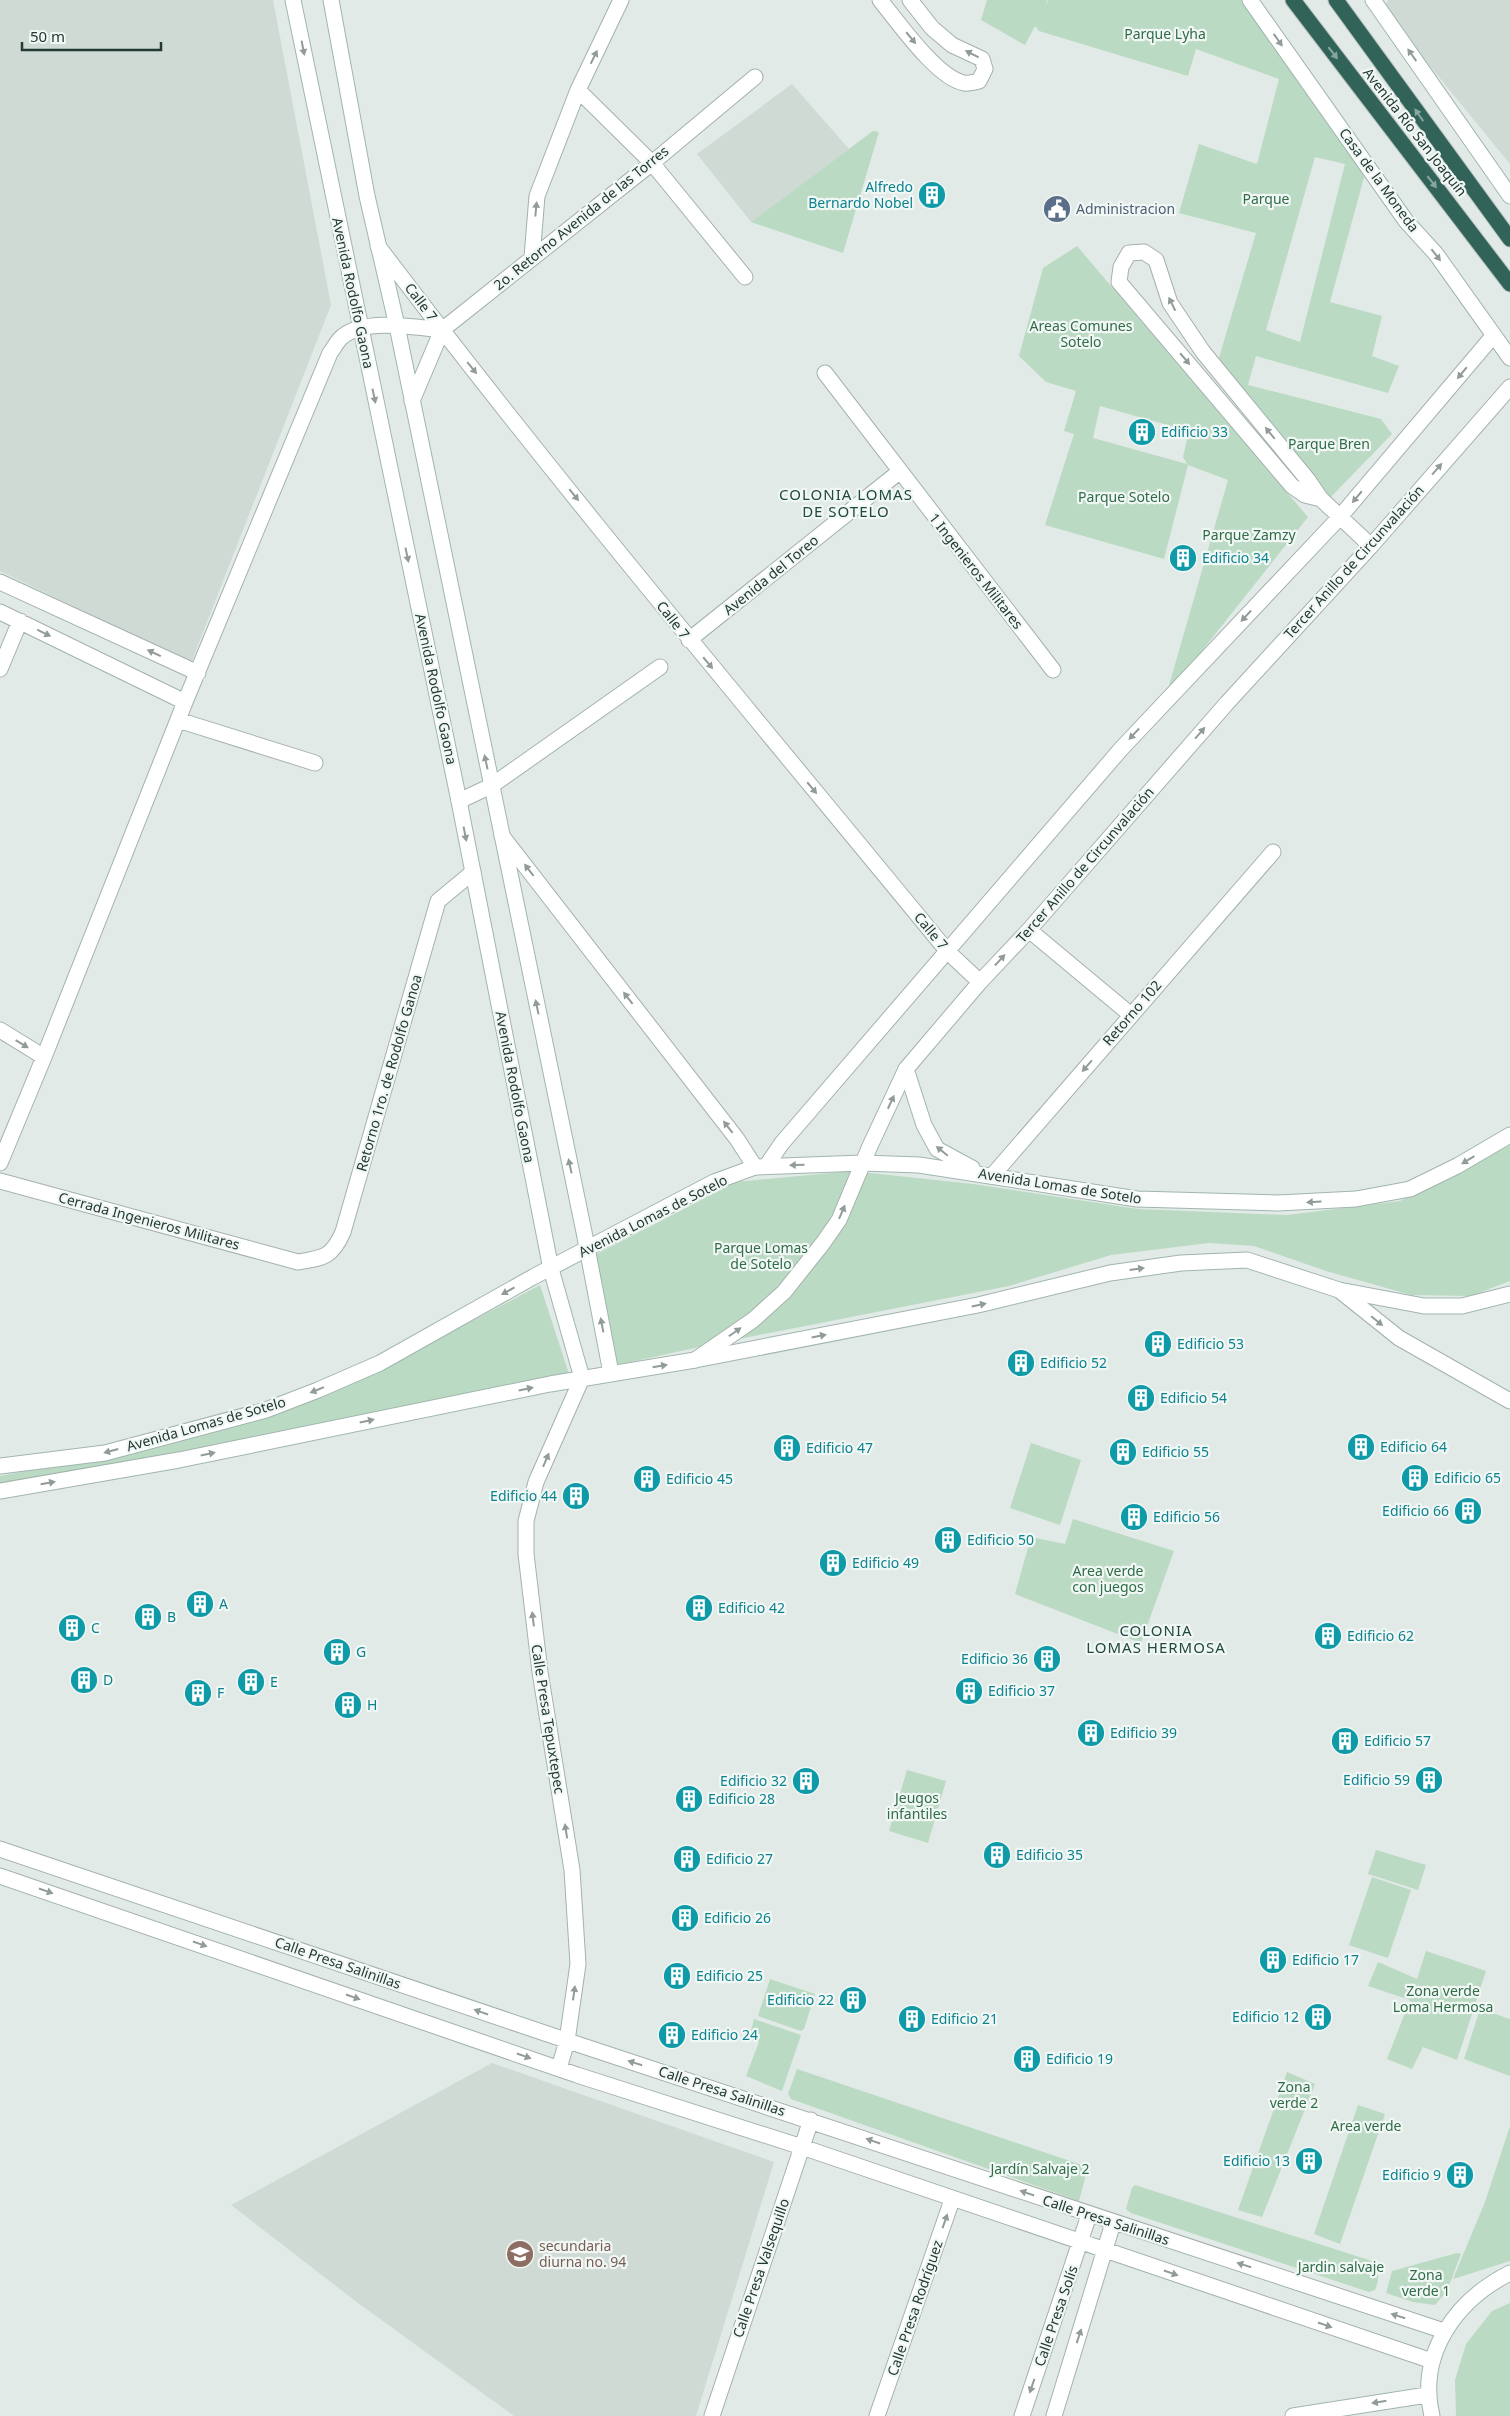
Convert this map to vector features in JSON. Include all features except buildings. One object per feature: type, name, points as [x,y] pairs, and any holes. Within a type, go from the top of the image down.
[{"type":"highway","name":"Avenida Río San Joaquín","points":[[1294,0],[1510,284]]},
{"type":"highway","name":"Avenida Río San Joaquín","points":[[1336,0],[1510,239]]},
{"type":"street","name":"Avenida Rodolfo Gaona","points":[[293,0],[459,801],[551,1269],[582,1378]]},
{"type":"street","points":[[330,0],[378,246],[397,326],[612,1373]]},
{"type":"street","points":[[532,257],[537,196],[578,90],[622,0]]},
{"type":"street","points":[[880,0],[931,62],[951,77],[965,83],[979,81],[984,69],[982,59],[945,40],[932,28],[910,0]]},
{"type":"street","name":"Casa de la Moneda","points":[[1250,0],[1406,221],[1436,254],[1510,358]]},
{"type":"street","points":[[1373,0],[1510,196]]},
{"type":"street","name":"2o. Retorno Avenida de las Torres","points":[[442,330],[652,163],[755,77]]},
{"type":"street","points":[[578,90],[652,163],[746,277]]},
{"type":"street","name":"Calle 7","points":[[378,246],[442,330],[689,640],[948,952],[980,982]]},
{"type":"street","points":[[1321,499],[1305,495],[1292,486],[1119,282],[1121,267],[1129,253],[1144,252],[1156,260],[1170,303],[1203,352],[1308,480],[1321,499],[1370,546]]},
{"type":"street","points":[[0,1163],[185,702],[330,353],[342,337],[360,328],[397,326],[442,330],[412,401]]},
{"type":"street","points":[[502,836],[737,1139],[761,1166],[948,952],[1121,749],[1339,518],[1494,336]]},
{"type":"street","name":"1 Ingenieros Militares","points":[[825,372],[899,472],[1053,670]]},
{"type":"street","name":"Tercer Anillo de Circunvalación","points":[[695,1360],[753,1320],[784,1292],[839,1220],[906,1070],[980,982],[1510,387]]},
{"type":"street","name":"Avenida del Toreo","points":[[689,640],[899,472]]},
{"type":"street","points":[[0,582],[198,673]]},
{"type":"street","points":[[0,612],[185,702]]},
{"type":"street","points":[[0,669],[20,621]]},
{"type":"street","points":[[459,801],[491,786],[660,666]]},
{"type":"street","points":[[178,720],[315,763]]},
{"type":"street","name":"Retorno 102","points":[[988,1175],[1273,852]]},
{"type":"street","name":"Retorno 1ro. de Rodolfo Ganoa","points":[[298,1262],[323,1259],[336,1247],[343,1232],[438,901],[473,872]]},
{"type":"street","points":[[1028,930],[1131,1015]]},
{"type":"street","points":[[0,1030],[44,1057]]},
{"type":"street","points":[[906,1070],[924,1125],[937,1149],[988,1175]]},
{"type":"street","name":"Avenida Lomas de Sotelo","points":[[0,1466],[104,1453],[266,1410],[380,1362],[714,1182],[761,1166],[863,1163],[919,1166],[1137,1199],[1278,1203],[1356,1200],[1410,1189],[1457,1166],[1510,1135]]},
{"type":"street","name":"Cerrada Ingenieros Militares","points":[[0,1181],[298,1262]]},
{"type":"street","name":"Avenida Lomas de Sotelo","points":[[0,1491],[179,1460],[582,1378],[695,1360],[978,1305],[1110,1273],[1181,1263],[1247,1260],[1339,1290],[1424,1306],[1462,1306],[1510,1294]]},
{"type":"street","points":[[1339,1290],[1399,1338],[1510,1401]]},
{"type":"street","name":"Calle Presa Tepuxtepec","points":[[559,2068],[567,2041],[578,1964],[572,1870],[540,1672],[526,1554],[526,1529],[536,1482],[582,1378]]},
{"type":"street","name":"Calle Presa Salinillas","points":[[0,1849],[567,2041],[811,2120],[1089,2215],[1444,2331]]},
{"type":"street","name":"Calle Presa Salinillas","points":[[0,1876],[559,2068],[1432,2361]]},
{"type":"street","name":"Calle Presa Valsequillo","points":[[712,2416],[811,2120]]},
{"type":"street","name":"Calle Presa Rodríguez","points":[[877,2416],[952,2200]]},
{"type":"street","name":"Calle Presa Solís","points":[[1022,2416],[1089,2215]]},
{"type":"street","name":"Calle Presa Solís","points":[[1054,2416],[1113,2223]]},
{"type":"street","points":[[1432,2416],[1427,2395],[1432,2361],[1444,2331],[1455,2316],[1472,2299],[1497,2279],[1510,2273]]},
{"type":"street","points":[[1293,2416],[1427,2395]]},
{"type":"shaded area","points":[[0,0],[273,0],[331,305],[191,663],[0,571]]},
{"type":"shaded area","points":[[1388,0],[1510,0],[1510,164],[1384,10]]},
{"type":"shaded area","points":[[792,84],[849,149],[751,222],[697,154]]},
{"type":"shaded area","name":"secundaria diurna no. 94","points":[[492,2063],[774,2162],[696,2416],[514,2416],[358,2303],[231,2205]]},
{"type":"green space","points":[[987,0],[1047,0],[1046,6],[1048,0],[1242,0],[1366,170],[1330,302],[1382,316],[1372,356],[1399,366],[1388,393],[1256,356],[1248,385],[1381,419],[1392,434],[1327,501],[1218,361],[1256,233],[1179,213],[1199,144],[1257,164],[1279,79],[1196,49],[1188,76],[1039,31],[1035,26],[1025,45],[981,20]],"holes":[[[1315,157],[1345,164],[1300,342],[1266,330]]]},
{"type":"green space","points":[[873,131],[879,132],[843,253],[751,222]]},
{"type":"green space","points":[[1077,246],[1308,517],[1166,696],[1228,480],[1188,465],[1164,559],[1045,525],[1074,434],[1064,431],[1076,391],[1046,382],[1019,356],[1043,268]],"holes":[[[1100,406],[1189,431],[1183,457],[1187,464],[1093,438]]]},
{"type":"green space","name":"Parque Lomas de Sotelo","points":[[1510,1145],[1510,1281],[1471,1296],[1411,1295],[1326,1271],[1254,1246],[1209,1243],[1111,1255],[1009,1286],[713,1344],[612,1366],[589,1258],[736,1182],[852,1171],[973,1184],[1138,1209],[1287,1215],[1400,1201]]},
{"type":"green space","points":[[540,1285],[569,1374],[114,1467],[0,1486],[0,1476],[125,1452],[395,1362]]},
{"type":"green space","points":[[1031,1443],[1081,1460],[1060,1525],[1010,1508]]},
{"type":"green space","name":"Area verde con juegos","points":[[1073,1519],[1174,1551],[1141,1643],[1015,1594],[1031,1537],[1065,1544]]},
{"type":"green space","name":"Jeugos infantiles","points":[[907,1770],[946,1781],[928,1843],[889,1831]]},
{"type":"green space","points":[[1376,1850],[1426,1865],[1418,1890],[1368,1874]]},
{"type":"green space","points":[[1372,1877],[1411,1890],[1388,1958],[1349,1945]]},
{"type":"green space","name":"Zona verde Loma Hermosa","points":[[1426,1951],[1486,1971],[1457,2060],[1423,2047],[1412,2069],[1387,2059],[1410,2000],[1368,1986],[1378,1962],[1417,1979]]},
{"type":"green space","points":[[770,1979],[815,1994],[804,2029],[801,2031],[758,2016]]},
{"type":"green space","points":[[1480,2009],[1510,2019],[1510,2076],[1464,2059]]},
{"type":"green space","points":[[754,2019],[801,2035],[782,2091],[746,2076],[759,2042],[749,2039]]},
{"type":"green space","name":"Jardín Salvaje 2","points":[[797,2069],[1088,2167],[1079,2201],[791,2099],[788,2094]]},
{"type":"green space","name":"Zona verde 2","points":[[1287,2072],[1315,2084],[1262,2217],[1238,2210]]},
{"type":"green space","name":"Area verde","points":[[1358,2105],[1385,2114],[1340,2244],[1314,2234]]},
{"type":"green space","points":[[1510,2126],[1510,2261],[1453,2279],[1485,2202]]},
{"type":"green space","name":"Jardin salvaje","points":[[1135,2185],[1375,2262],[1378,2276],[1375,2290],[1369,2292],[1131,2213],[1126,2209],[1132,2188]]},
{"type":"green space","name":"Zona verde 1","points":[[1457,2253],[1461,2254],[1447,2291],[1435,2305],[1413,2302],[1386,2293],[1392,2271]]},
{"type":"green space","points":[[1510,2303],[1510,2416],[1456,2416],[1455,2380],[1466,2344],[1492,2311]]},
{"type":"place","name":"Alfredo Bernardo Nobel","points":[[932,195]]},
{"type":"place","name":"Administracion","points":[[1057,209]]},
{"type":"place","name":"Edificio 33","points":[[1142,432]]},
{"type":"place","name":"Edificio 34","points":[[1183,558]]},
{"type":"place","name":"Edificio 53","points":[[1158,1344]]},
{"type":"place","name":"Edificio 52","points":[[1021,1363]]},
{"type":"place","name":"Edificio 54","points":[[1141,1398]]},
{"type":"place","name":"Edificio 64","points":[[1361,1447]]},
{"type":"place","name":"Edificio 47","points":[[787,1448]]},
{"type":"place","name":"Edificio 55","points":[[1123,1452]]},
{"type":"place","name":"Edificio 65","points":[[1415,1478]]},
{"type":"place","name":"Edificio 45","points":[[647,1479]]},
{"type":"place","name":"Edificio 44","points":[[576,1496]]},
{"type":"place","name":"Edificio 66","points":[[1468,1511]]},
{"type":"place","name":"Edificio 56","points":[[1134,1517]]},
{"type":"place","name":"Edificio 50","points":[[948,1540]]},
{"type":"place","name":"Edificio 49","points":[[833,1563]]},
{"type":"place","name":"A","points":[[200,1604]]},
{"type":"place","name":"Edificio 42","points":[[699,1608]]},
{"type":"place","name":"B","points":[[148,1617]]},
{"type":"place","name":"C","points":[[72,1628]]},
{"type":"place","name":"Edificio 62","points":[[1328,1636]]},
{"type":"place","name":"G","points":[[337,1652]]},
{"type":"place","name":"Edificio 36","points":[[1047,1659]]},
{"type":"place","name":"D","points":[[84,1680]]},
{"type":"place","name":"E","points":[[251,1682]]},
{"type":"place","name":"Edificio 37","points":[[969,1691]]},
{"type":"place","name":"F","points":[[198,1693]]},
{"type":"place","name":"H","points":[[348,1705]]},
{"type":"place","name":"Edificio 39","points":[[1091,1733]]},
{"type":"place","name":"Edificio 57","points":[[1345,1741]]},
{"type":"place","name":"Edificio 59","points":[[1429,1780]]},
{"type":"place","name":"Edificio 32","points":[[806,1781]]},
{"type":"place","name":"Edificio 28","points":[[689,1799]]},
{"type":"place","name":"Edificio 35","points":[[997,1855]]},
{"type":"place","name":"Edificio 27","points":[[687,1859]]},
{"type":"place","name":"Edificio 26","points":[[685,1918]]},
{"type":"place","name":"Edificio 17","points":[[1273,1960]]},
{"type":"place","name":"Edificio 25","points":[[677,1976]]},
{"type":"place","name":"Edificio 22","points":[[853,2000]]},
{"type":"place","name":"Edificio 12","points":[[1318,2017]]},
{"type":"place","name":"Edificio 21","points":[[912,2019]]},
{"type":"place","name":"Edificio 24","points":[[672,2035]]},
{"type":"place","name":"Edificio 19","points":[[1027,2059]]},
{"type":"place","name":"Edificio 13","points":[[1309,2161]]},
{"type":"place","name":"Edificio 9","points":[[1460,2175]]},
{"type":"place","name":"secundaria diurna no. 94","points":[[520,2254]]},
{"type":"district","name":"COLONIA LOMAS DE SOTELO","points":[[846,504]]},
{"type":"district","name":"COLONIA LOMAS HERMOSA","points":[[1156,1640]]},
{"type":"park label","name":"Parque Lyha","points":[[1165,34]]},
{"type":"park label","name":"Parque","points":[[1266,199]]},
{"type":"park label","name":"Areas Comunes Sotelo","points":[[1081,334]]},
{"type":"park label","name":"Parque Bren","points":[[1329,444]]},
{"type":"park label","name":"Parque Sotelo","points":[[1124,497]]},
{"type":"park label","name":"Parque Zamzy","points":[[1249,535]]}]
